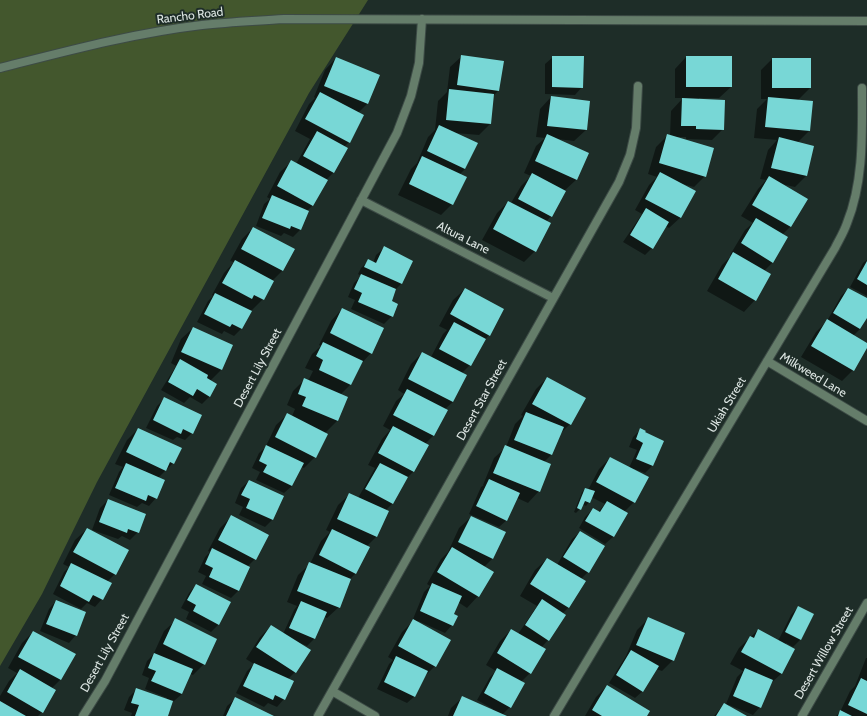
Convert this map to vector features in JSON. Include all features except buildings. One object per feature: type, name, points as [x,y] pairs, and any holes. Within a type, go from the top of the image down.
[{"type":"street","name":"Rancho Road","points":[[0,68],[127,37],[202,25],[284,19],[867,21]]},
{"type":"street","name":"Desert Lily Street","points":[[83,716],[105,681],[397,133],[411,96],[419,63],[422,19]]},
{"type":"street","name":"Desert Star Street","points":[[318,716],[619,182],[630,155],[636,128],[638,86]]},
{"type":"street","name":"Ukiah Street","points":[[554,716],[835,248],[847,222],[856,191],[861,166],[862,88]]},
{"type":"street","name":"Altura Lane","points":[[361,200],[553,298]]},
{"type":"street","name":"Milkweed Lane","points":[[767,361],[867,421]]},
{"type":"street","name":"Desert Willow Street","points":[[802,716],[867,603]]},
{"type":"street","points":[[332,691],[375,716]]},
{"type":"green space","points":[[0,0],[368,0],[309,93],[97,482],[42,594],[0,666]]}]
